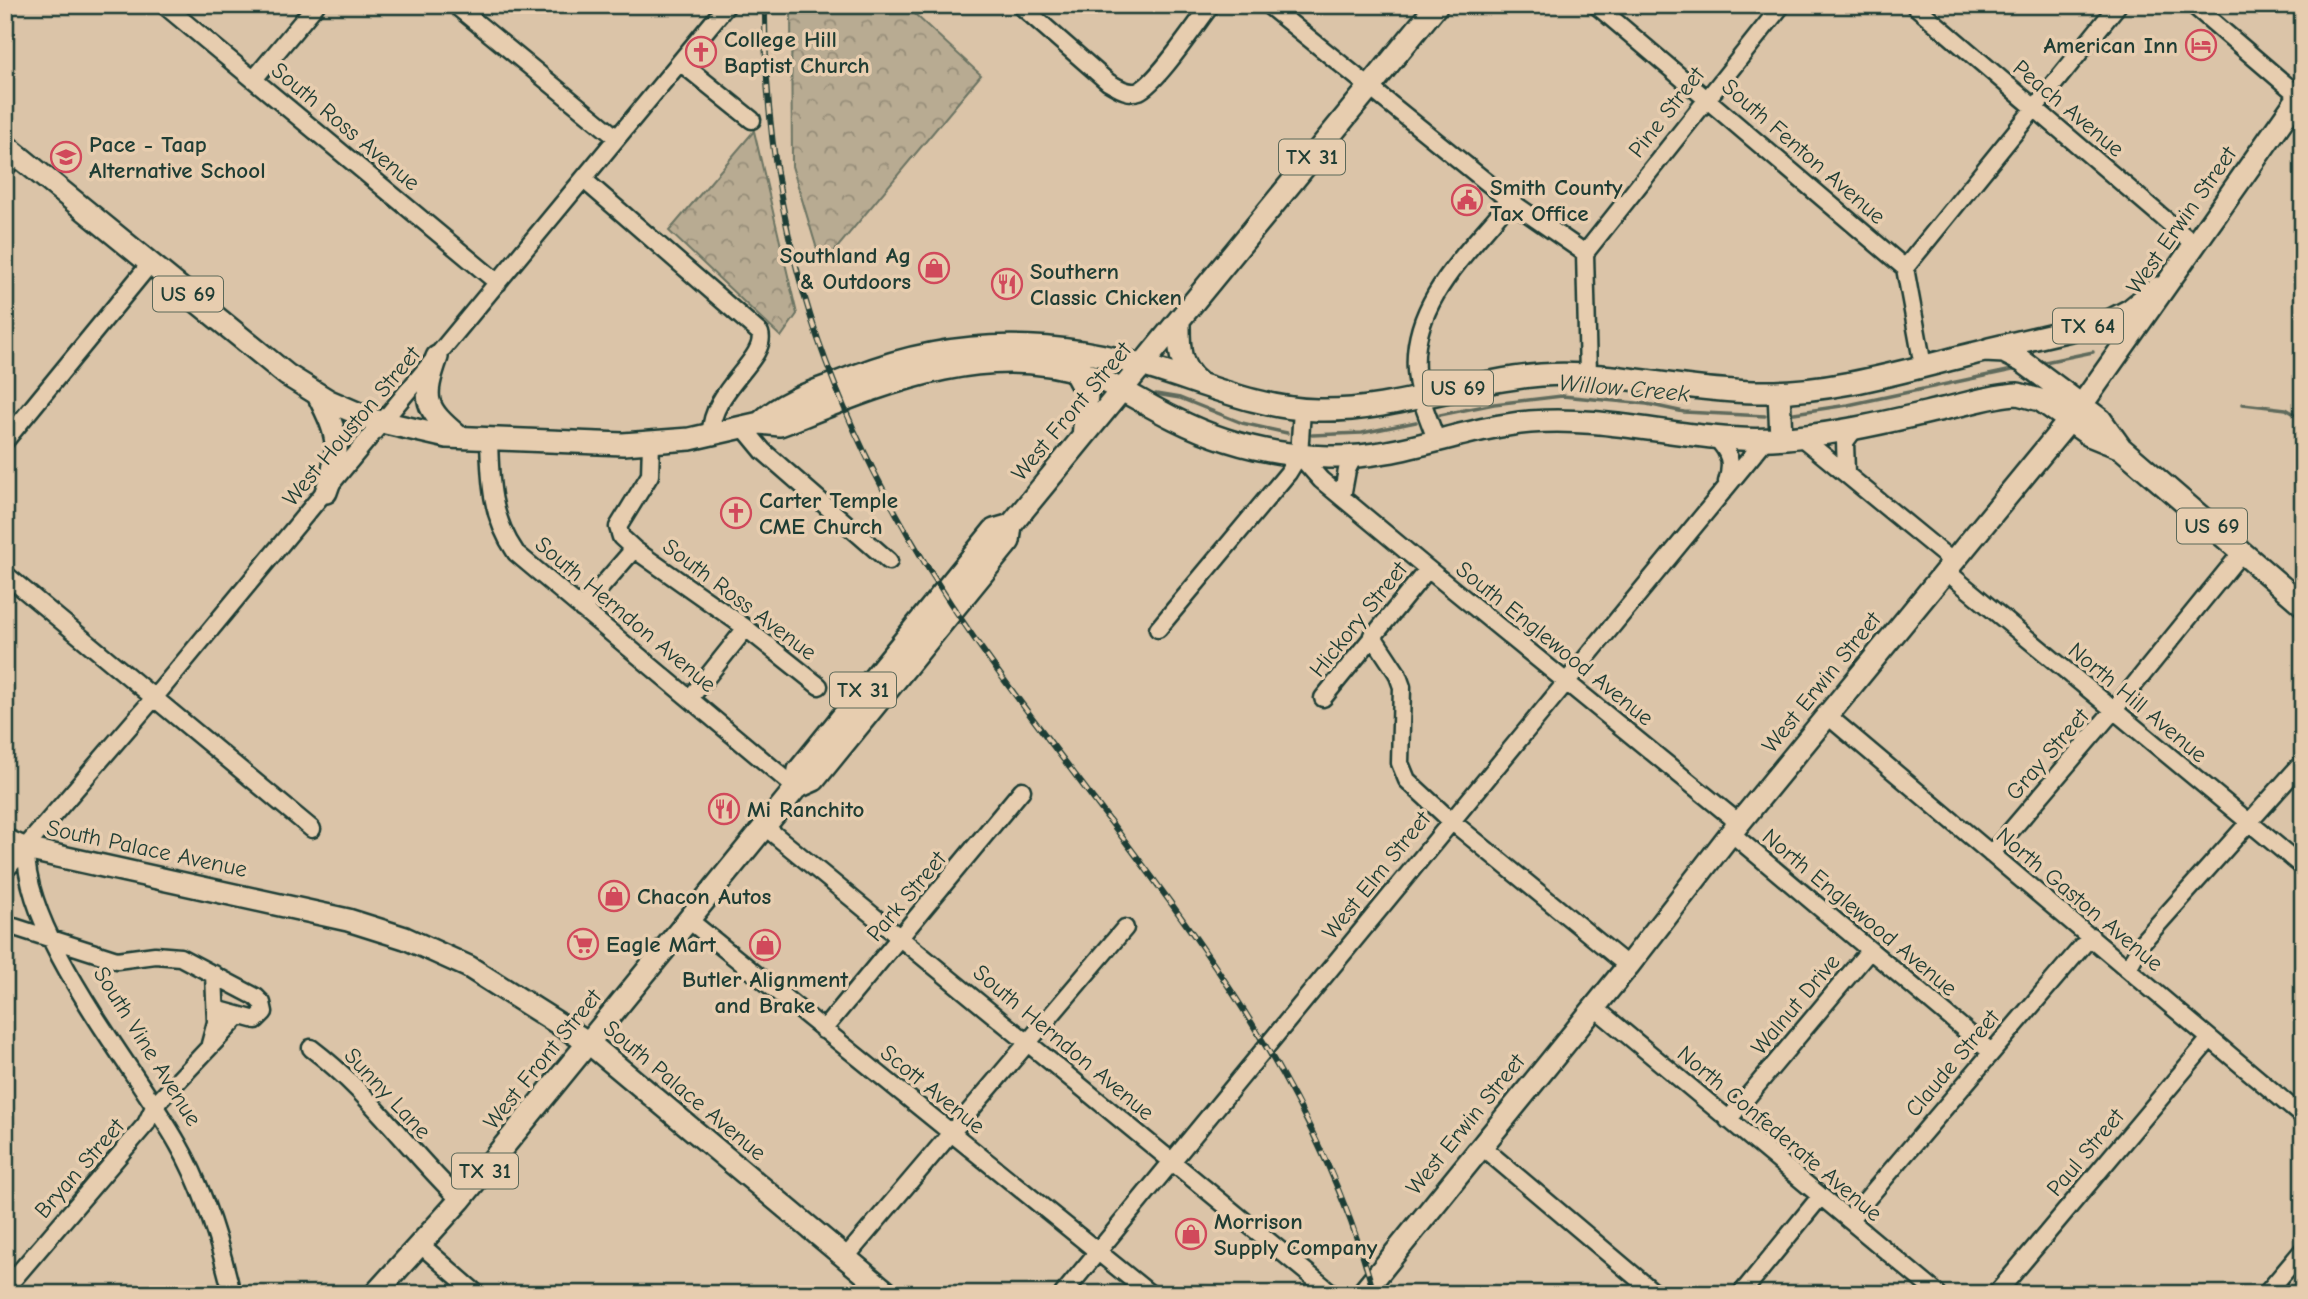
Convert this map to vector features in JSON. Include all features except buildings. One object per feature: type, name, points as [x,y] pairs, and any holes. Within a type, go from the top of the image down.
[{"type":"main road","name":"West Front Street","points":[[375,1294],[460,1200],[796,788],[799,770],[994,530],[1011,525],[1437,5]]},
{"type":"main road","name":"West Erwin Street","points":[[1362,1294],[1628,967],[1735,828],[2075,412],[2301,94]]},
{"type":"main road","name":"US 69","points":[[9,156],[150,264],[278,368],[318,395],[383,423],[458,438],[651,443],[711,435],[752,425],[780,425],[884,384],[945,369],[1004,363],[1074,370],[1214,436],[1256,449],[1299,455],[1354,456],[1437,442],[1503,426],[1554,421],[1602,422],[1716,438],[1782,438],[1855,428],[2013,394],[2032,396],[2101,420],[2121,448],[2303,605]]},
{"type":"main road","name":"TX 64","points":[[1984,351],[2109,321],[2130,310],[2177,271]]},
{"type":"main road","points":[[1179,322],[1183,365],[1200,383]]},
{"type":"main road","name":"US 69","points":[[752,425],[775,408],[868,371],[945,350],[1038,346],[1086,351],[1144,365],[1259,402],[1302,410],[1360,409],[1517,377],[1588,374],[1715,391],[1779,392],[1840,384],[1984,351],[2013,356],[2075,412]]},
{"type":"main road","points":[[437,357],[427,385],[427,400],[437,419],[458,438]]},
{"type":"main road","points":[[1074,370],[1087,395],[1083,437]]},
{"type":"main road","points":[[1779,392],[1782,438]]},
{"type":"main road","points":[[318,395],[338,438],[336,463],[326,492]]},
{"type":"main road","points":[[2032,396],[2042,410],[2046,424],[2044,440],[2035,462]]},
{"type":"main road","points":[[5,840],[26,849]]},
{"type":"main road","name":"South Palace Avenue","points":[[26,849],[322,914],[383,930],[479,972],[589,1043],[889,1294]]},
{"type":"street","name":"South Ross Avenue","points":[[164,5],[498,283]]},
{"type":"street","points":[[254,79],[316,5]]},
{"type":"street","points":[[455,5],[617,138]]},
{"type":"street","name":"West Houston Street","points":[[5,872],[155,698],[727,5]]},
{"type":"street","points":[[1020,5],[1108,82],[1125,91],[1137,92],[1150,82],[1210,5]]},
{"type":"street","points":[[1268,5],[1510,201],[1585,253],[1588,374]]},
{"type":"street","name":"South Fenton Avenue","points":[[1596,5],[1905,268]]},
{"type":"street","name":"Pine Street","points":[[1585,253],[1706,97],[1782,5]]},
{"type":"street","name":"Peach Avenue","points":[[1914,5],[2195,245]]},
{"type":"street","points":[[1923,366],[1905,268],[2118,5]]},
{"type":"street","points":[[2193,5],[2301,94]]},
{"type":"street","points":[[680,62],[752,120]]},
{"type":"street","points":[[583,179],[754,327],[762,339],[758,352],[720,397],[712,418],[711,435]]},
{"type":"street","points":[[1437,442],[1416,370],[1416,344],[1423,315],[1439,289],[1510,201]]},
{"type":"street","points":[[5,441],[150,264]]},
{"type":"street","points":[[1158,629],[1288,474],[1299,455],[1302,410]]},
{"type":"street","points":[[752,425],[763,451],[889,561]]},
{"type":"street","points":[[1846,473],[1845,443],[1855,428]]},
{"type":"street","points":[[1716,438],[1726,449],[1731,461],[1725,486]]},
{"type":"street","name":"North Hill Avenue","points":[[1782,438],[1846,473],[2113,711],[2303,867]]},
{"type":"street","name":"West Elm Street","points":[[1063,1294],[1725,486],[1782,438]]},
{"type":"street","name":"South Herndon Avenue","points":[[489,439],[491,493],[505,534],[521,558],[691,697],[796,788]]},
{"type":"street","points":[[582,609],[634,549],[621,537],[618,527],[650,475],[651,443]]},
{"type":"street","name":"South Englewood Avenue","points":[[1299,455],[1342,497],[1565,680],[1735,828]]},
{"type":"street","points":[[1342,497],[1347,470],[1354,456]]},
{"type":"street","name":"South Ross Avenue","points":[[634,549],[747,628],[819,686]]},
{"type":"street","name":"Gray Street","points":[[1991,854],[2113,711],[2242,552]]},
{"type":"street","name":"Hickory Street","points":[[1322,698],[1428,569]]},
{"type":"street","points":[[5,574],[312,829]]},
{"type":"street","points":[[691,697],[747,628]]},
{"type":"street","points":[[1372,635],[1397,673],[1402,687],[1399,739],[1402,772],[1450,820],[1628,967]]},
{"type":"street","name":"North Gaston Avenue","points":[[1828,716],[2091,936],[2209,1041],[2303,1117]]},
{"type":"street","points":[[2128,968],[2143,941],[2303,762]]},
{"type":"street","name":"Park Street","points":[[823,1030],[1022,790]]},
{"type":"street","name":"South Herndon Avenue","points":[[764,826],[1334,1294]]},
{"type":"street","name":"North Englewood Avenue","points":[[1735,828],[1870,950],[1991,1052]]},
{"type":"street","name":"South Vine Avenue","points":[[26,849],[27,878],[53,940],[99,1022],[155,1105],[193,1174],[232,1294]]},
{"type":"street","name":"Scott Avenue","points":[[689,920],[1150,1294]]},
{"type":"street","points":[[5,924],[117,960],[164,954],[180,957],[262,1003],[264,1012],[256,1020],[216,1009]]},
{"type":"street","points":[[845,1258],[1125,928]]},
{"type":"street","name":"Claude Street","points":[[1850,1220],[2091,936]]},
{"type":"street","name":"Walnut Drive","points":[[1728,1120],[1870,950]]},
{"type":"street","points":[[208,1049],[215,1030],[214,974]]},
{"type":"street","name":"North Confederate Avenue","points":[[1594,1007],[1938,1294]]},
{"type":"street","name":"Bryan Street","points":[[5,1289],[146,1124],[155,1105],[238,1017]]},
{"type":"street","name":"Paul Street","points":[[1996,1294],[2209,1041]]},
{"type":"street","name":"Sunny Lane","points":[[311,1048],[341,1071],[410,1151],[460,1200]]},
{"type":"street","points":[[1481,1146],[1656,1294]]},
{"type":"street","points":[[1741,1294],[1820,1197]]},
{"type":"street","points":[[421,1245],[477,1294]]},
{"type":"street","points":[[2266,1294],[2303,1250]]},
{"type":"green space","points":[[791,5],[905,5],[981,75],[822,266],[792,166]]},
{"type":"green space","points":[[754,131],[797,314],[781,337],[669,231]]},
{"type":"waterway","name":"Willow Creek","points":[[2040,363],[2093,352]]},
{"type":"waterway","name":"Willow Creek","points":[[1794,413],[1848,405],[2017,369]]},
{"type":"waterway","name":"Willow Creek","points":[[1156,394],[1180,398],[1242,423],[1287,433]]},
{"type":"waterway","name":"Willow Creek","points":[[1440,415],[1494,404],[1562,396],[1647,404],[1684,412],[1765,416]]},
{"type":"waterway","name":"Willow Creek","points":[[2243,404],[2286,409],[2303,419]]},
{"type":"waterway","name":"Willow Creek","points":[[1312,435],[1362,433],[1416,422]]},
{"type":"railway","points":[[765,5],[768,93],[778,178],[794,259],[818,338],[848,415],[884,491],[926,565],[974,638],[1204,950],[1256,1030],[1303,1114],[1343,1202],[1374,1294]]},
{"type":"place","name":"American Inn","points":[[2201,45]]},
{"type":"place","name":"College Hill Baptist Church","points":[[701,52]]},
{"type":"place","name":"Pace - Taap Alternative School","points":[[66,157]]},
{"type":"place","name":"Smith County Tax Office","points":[[1467,200]]},
{"type":"place","name":"Southland Ag & Outdoors","points":[[934,268]]},
{"type":"place","name":"Southern Classic Chicken","points":[[1007,284]]},
{"type":"place","name":"Carter Temple CME Church","points":[[736,513]]},
{"type":"place","name":"Mi Ranchito","points":[[724,809]]},
{"type":"place","name":"Chacon Autos","points":[[614,896]]},
{"type":"place","name":"Eagle Mart","points":[[583,944]]},
{"type":"place","name":"Butler Alignment and Brake","points":[[765,945]]},
{"type":"place","name":"Morrison Supply Company","points":[[1191,1234]]}]
